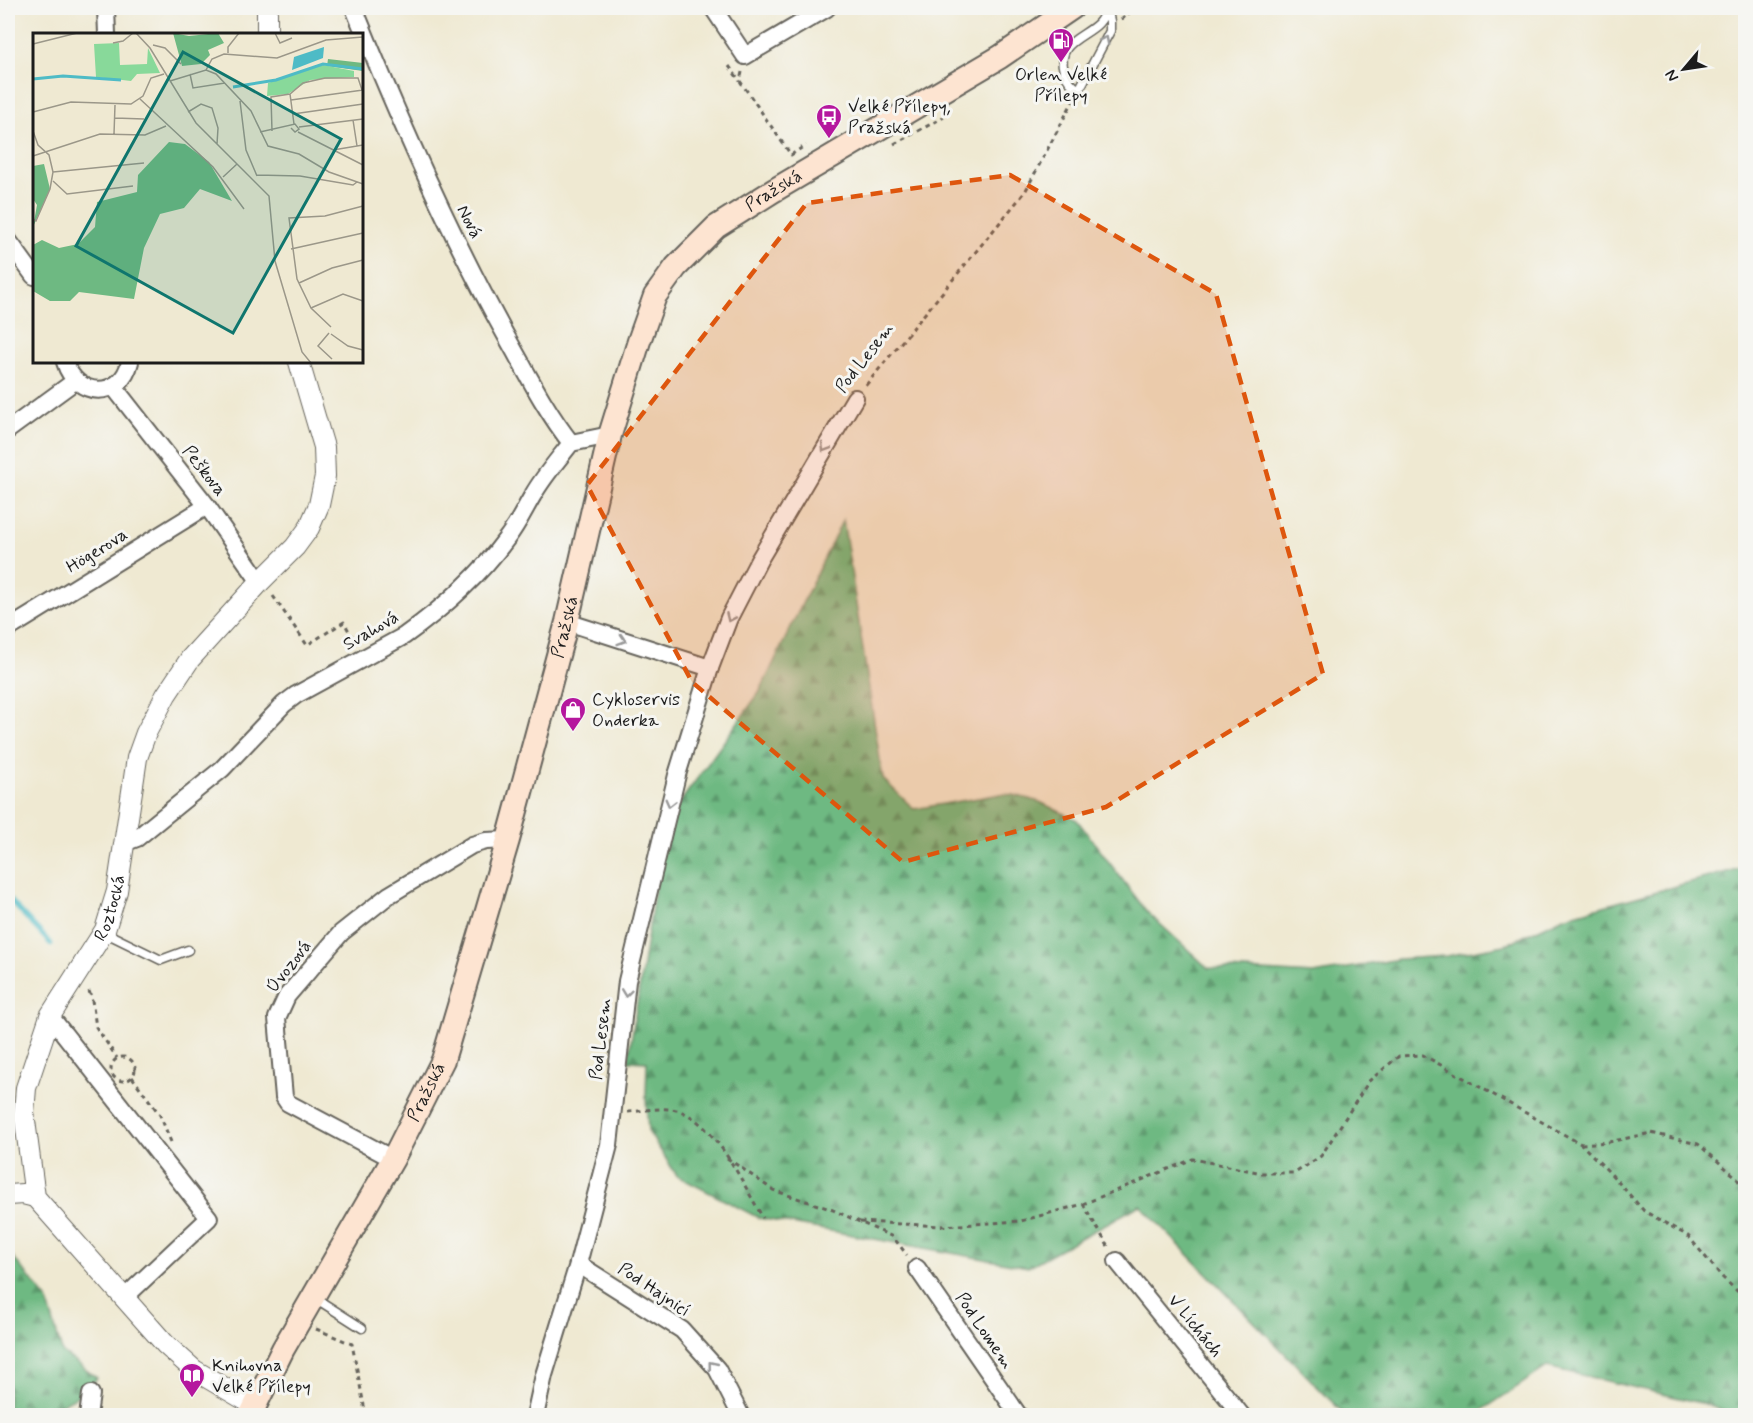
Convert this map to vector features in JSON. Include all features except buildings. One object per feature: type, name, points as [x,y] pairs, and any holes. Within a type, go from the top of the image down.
[{"type":"main road","name":"Pražská","points":[[252,1411],[283,1349],[393,1159],[443,1060],[508,840],[567,622],[610,435],[639,341],[656,296],[676,267],[716,227],[1000,57],[1072,8]]},
{"type":"street","points":[[267,8],[267,33]]},
{"type":"street","name":"Nová","points":[[354,8],[410,143],[444,217],[555,423],[571,443]]},
{"type":"street","points":[[713,8],[745,56],[827,8]]},
{"type":"street","points":[[105,9],[107,33]]},
{"type":"street","points":[[8,240],[33,275]]},
{"type":"street","points":[[65,363],[68,372],[75,381],[96,390],[114,386],[126,374],[130,363]]},
{"type":"street","name":"Roztocká","points":[[34,1197],[24,1113],[25,1097],[50,1016],[105,930],[117,891],[137,758],[146,733],[165,695],[190,659],[295,547],[309,528],[319,505],[326,476],[324,447],[299,363]]},
{"type":"street","points":[[8,428],[75,381]]},
{"type":"street","name":"Peškova","points":[[114,386],[207,506],[260,582]]},
{"type":"street","name":"Pod Lesem","points":[[535,1416],[544,1375],[578,1264],[609,1145],[627,981],[676,775],[710,668],[729,618],[759,560],[855,398]]},
{"type":"street","points":[[571,443],[610,435]]},
{"type":"street","name":"Svahová","points":[[124,843],[137,838],[222,769],[284,704],[416,627],[480,570],[522,518],[533,494],[571,443]]},
{"type":"street","name":"Högerova","points":[[8,629],[207,506]]},
{"type":"street","points":[[567,622],[710,668]]},
{"type":"street","name":"Úvozová","points":[[393,1159],[288,1103],[284,1097],[277,1018],[287,996],[341,933],[389,895],[472,845],[486,841],[508,840]]},
{"type":"street","points":[[50,1016],[209,1218],[124,1298]]},
{"type":"street","points":[[8,1195],[23,1194],[34,1197],[165,1344],[194,1370],[252,1411]]},
{"type":"street","name":"V Líchách","points":[[1117,1261],[1242,1416]]},
{"type":"street","name":"Pod Hajnicí","points":[[578,1264],[682,1330],[717,1369],[741,1416]]},
{"type":"street","name":"Pod Lomem","points":[[918,1268],[1019,1416]]},
{"type":"street","points":[[88,1416],[91,1394]]},
{"type":"lane","points":[[1106,8],[1110,31],[1079,90],[1066,78],[1063,54],[1068,46],[1100,21],[1106,8]]},
{"type":"lane","points":[[105,930],[114,937],[161,960],[188,950]]},
{"type":"lane","points":[[314,1298],[362,1328]]},
{"type":"path","points":[[745,56],[740,81],[791,155],[806,145]]},
{"type":"path","name":"Pod Lesem","points":[[855,398],[1025,192],[1079,90]]},
{"type":"path","points":[[279,602],[307,645],[344,622],[364,658]]},
{"type":"path","points":[[86,984],[92,1000],[96,1027],[117,1058]]},
{"type":"path","points":[[860,1222],[944,1226],[1021,1221],[1083,1204],[1193,1159],[1262,1173],[1295,1173],[1321,1156],[1369,1082],[1398,1056],[1423,1055],[1581,1144],[1644,1211],[1688,1236],[1723,1278],[1746,1299]]},
{"type":"path","points":[[122,1056],[132,1059],[136,1069],[132,1077],[122,1081],[113,1076],[111,1066],[117,1058],[122,1056]]},
{"type":"path","points":[[132,1077],[160,1115],[171,1141],[172,1146],[169,1153],[162,1159]]},
{"type":"path","points":[[612,1111],[671,1109],[698,1120],[727,1158],[763,1218]]},
{"type":"path","points":[[1581,1144],[1609,1142],[1651,1133],[1698,1144],[1736,1177],[1746,1193]]},
{"type":"path","points":[[727,1158],[773,1190],[833,1210],[892,1237],[918,1268]]},
{"type":"path","points":[[1083,1204],[1117,1261]]},
{"type":"path","points":[[311,1327],[352,1344],[366,1416]]},
{"type":"highlighted area","points":[[1010,175],[1216,294],[1323,674],[1106,807],[903,862],[692,682],[587,485],[807,203]]},
{"type":"green space","points":[[843,519],[883,779],[914,809],[1001,794],[1040,802],[1077,820],[1147,912],[1208,968],[1314,974],[1399,959],[1446,956],[1505,945],[1564,917],[1745,867],[1745,1415],[1733,1415],[1705,1404],[1547,1367],[1475,1415],[1345,1415],[1140,1205],[1028,1267],[759,1218],[677,1176],[648,1131],[647,1062],[628,1061],[665,823],[759,693]]},
{"type":"green space","points":[[8,1254],[47,1299],[62,1352],[97,1378],[85,1392],[42,1415],[8,1415]]},
{"type":"waterway","points":[[8,898],[51,944]]},
{"type":"place","name":"Orlen Velké Přílepy","points":[[1061,64]]},
{"type":"place","name":"Velké Přílepy, Pražská","points":[[829,140]]},
{"type":"place","name":"Cykloservis Onderka","points":[[573,733]]},
{"type":"place","name":"Knihovna Velké Přílepy","points":[[192,1399]]}]
